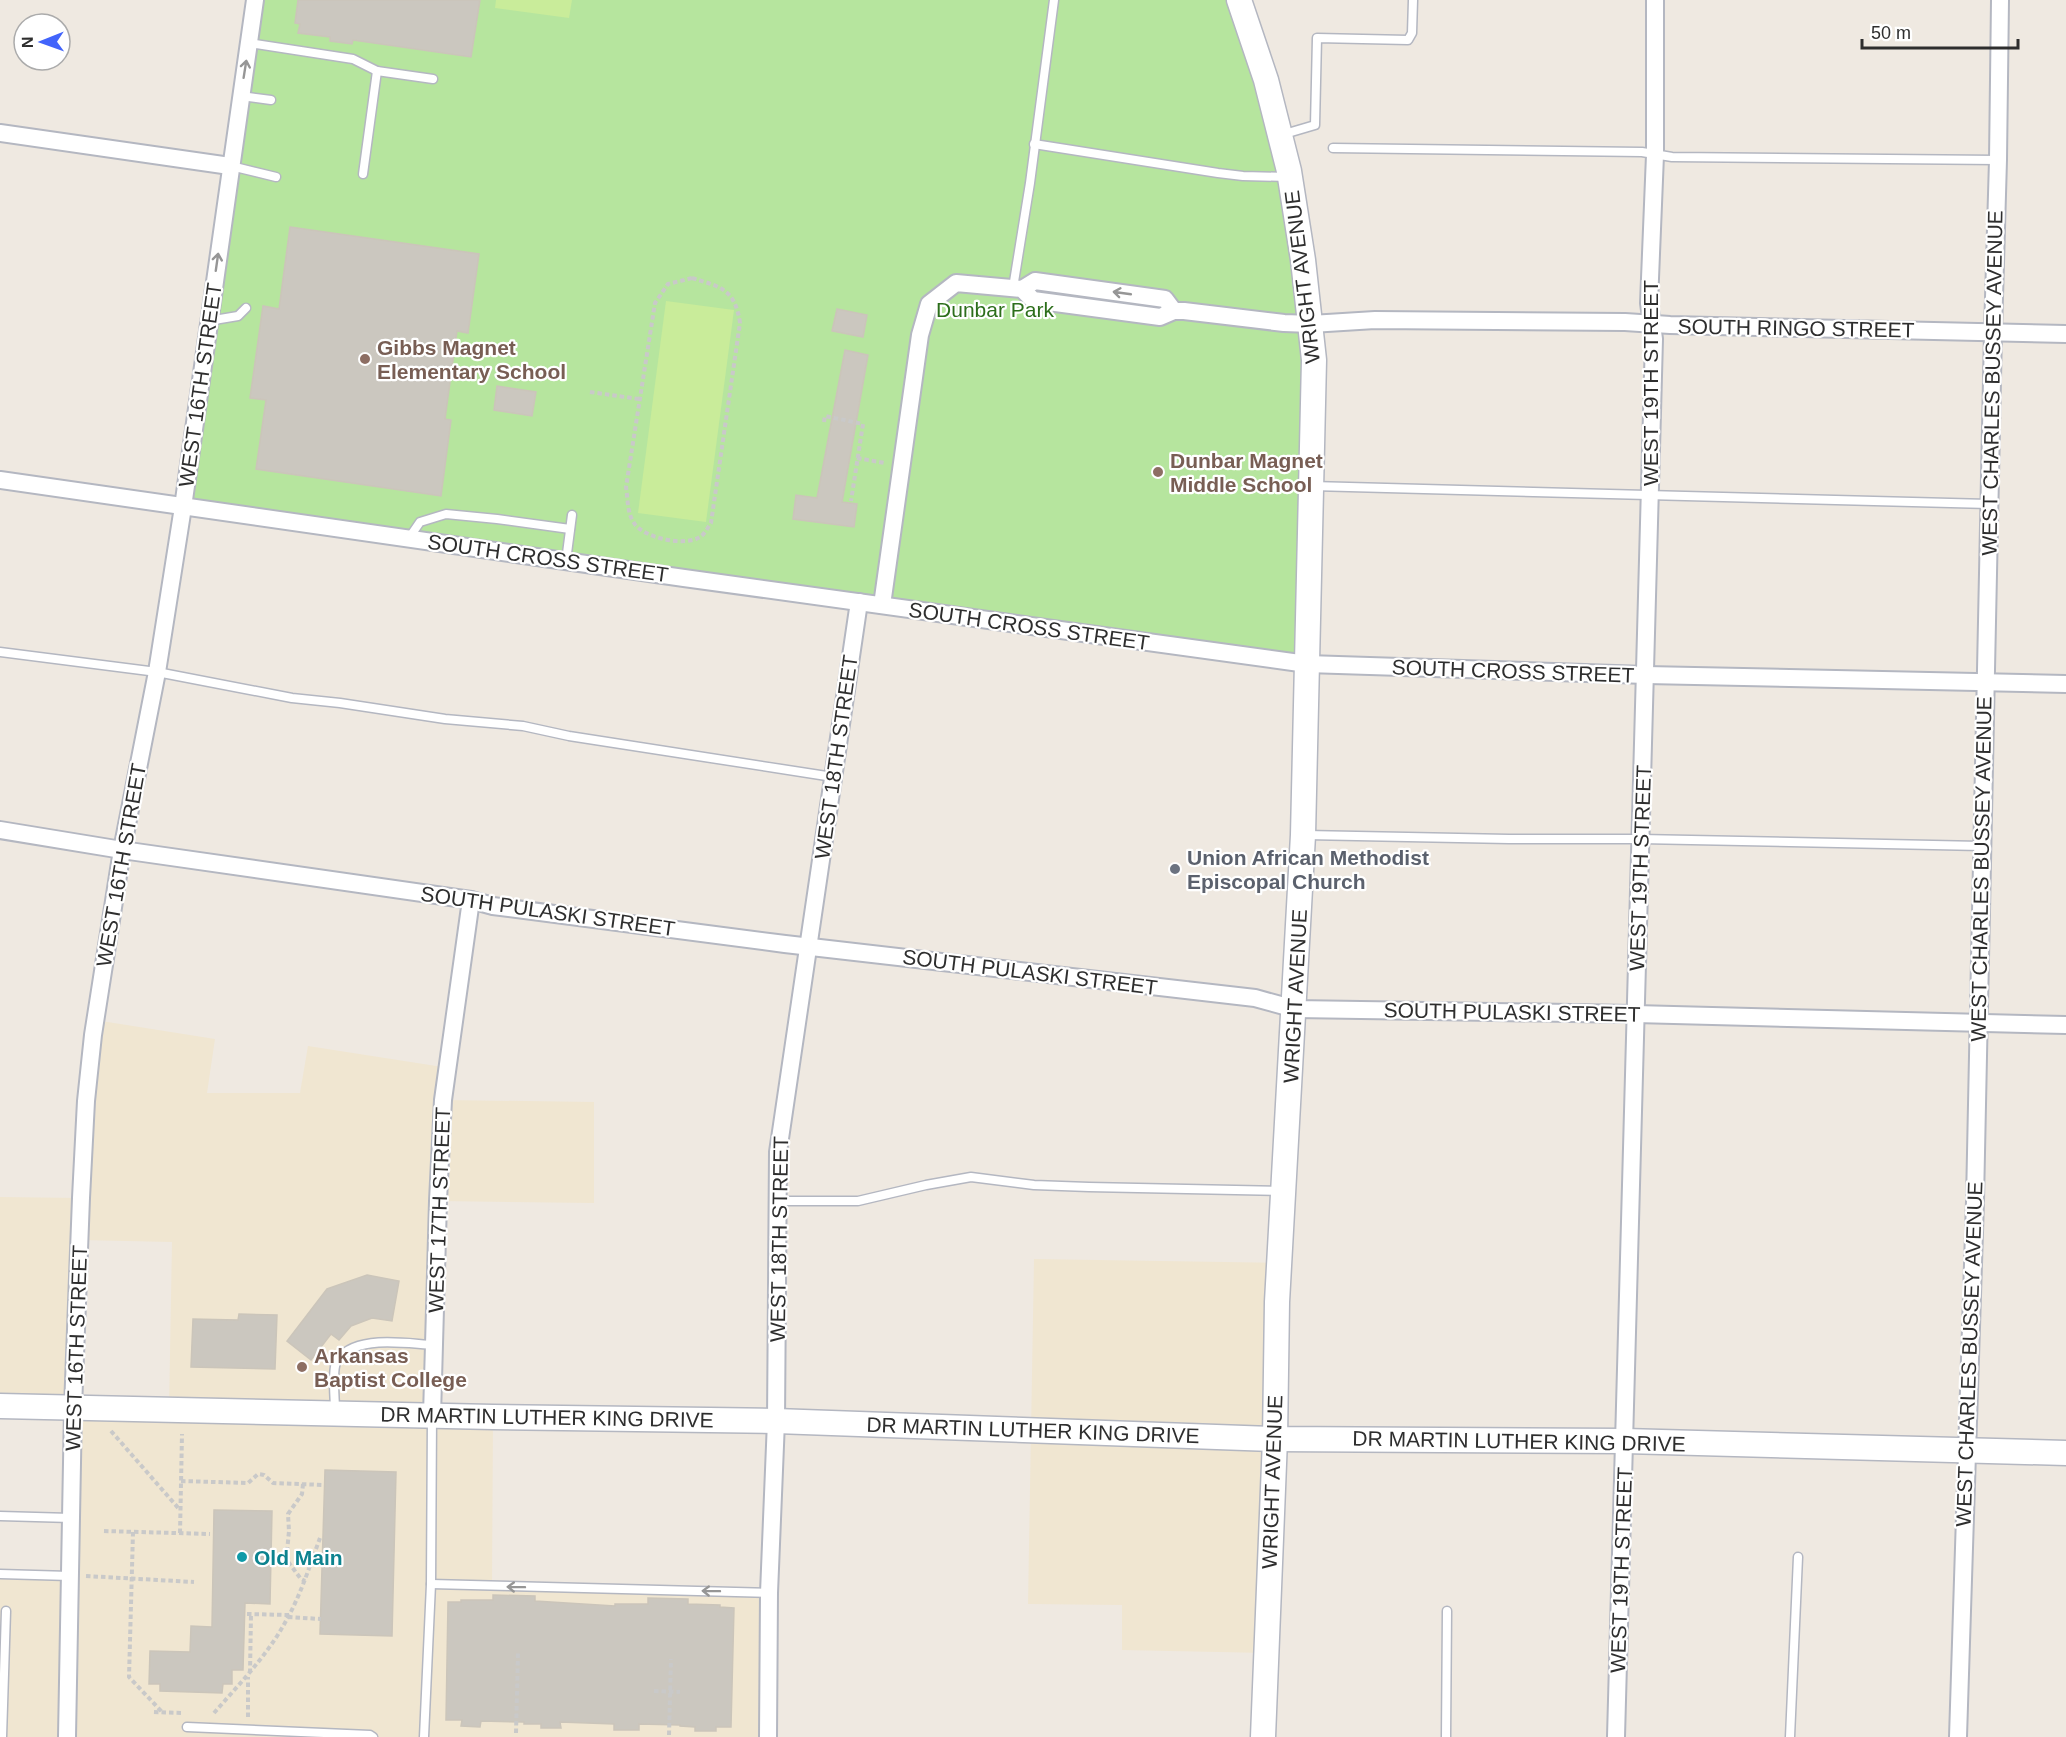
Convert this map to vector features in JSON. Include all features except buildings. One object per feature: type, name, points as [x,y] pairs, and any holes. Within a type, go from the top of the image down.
[{"type":"main road","name":"WRIGHT AVENUE","points":[[1239,0],[1266,80],[1290,177],[1303,260],[1314,360],[1303,835],[1277,1302],[1275,1439],[1263,1737]]},
{"type":"main road","name":"DR MARTIN LUTHER KING DRIVE","points":[[0,1406],[432,1416],[776,1420],[1275,1439],[1625,1442],[2066,1453]]},
{"type":"street","name":"WEST 16TH STREET","points":[[67,1737],[74,1408],[86,1101],[93,1035],[122,850],[157,672],[183,507],[255,0]]},
{"type":"street","name":"WEST 19TH STREET","points":[[1616,1737],[1654,339],[1649,303],[1655,155],[1654,0]]},
{"type":"street","name":"WEST CHARLES BUSSEY AVENUE","points":[[1958,1737],[1974,1225],[2000,0]]},
{"type":"street","points":[[0,133],[230,166]]},
{"type":"street","points":[[882,605],[920,335],[929,304],[956,283],[1018,289]]},
{"type":"street","name":"SOUTH RINGO STREET","points":[[1018,289],[1033,300],[1160,317],[1174,310],[1284,323],[1311,324],[1375,320],[2066,334]]},
{"type":"street","name":"SOUTH CROSS STREET","points":[[0,480],[1307,664],[1646,675],[2066,684]]},
{"type":"street","name":"WEST 18TH STREET","points":[[768,1737],[769,1593],[776,1420],[778,1152],[859,602]]},
{"type":"street","name":"SOUTH PULASKI STREET","points":[[0,830],[122,850],[471,900],[494,906],[808,946],[1255,998],[1295,1010],[1635,1014],[2066,1026]]},
{"type":"street","name":"WEST 17TH STREET","points":[[432,1416],[438,1201],[444,1100],[471,900]]},
{"type":"lane","points":[[1018,289],[1034,144],[1054,0]]},
{"type":"lane","points":[[1282,142],[1315,125],[1317,38],[1408,40],[1412,33],[1413,0]]},
{"type":"lane","points":[[249,43],[353,59],[377,71],[433,78]]},
{"type":"lane","points":[[363,174],[377,71]]},
{"type":"lane","points":[[241,96],[271,100]]},
{"type":"lane","points":[[1034,144],[1218,173],[1290,177]]},
{"type":"lane","points":[[1333,148],[1642,152],[1672,157],[1998,160]]},
{"type":"lane","points":[[230,166],[276,177]]},
{"type":"lane","points":[[208,321],[238,316],[246,308]]},
{"type":"lane","points":[[1312,486],[1989,504]]},
{"type":"lane","points":[[409,538],[420,522],[446,514],[570,529]]},
{"type":"lane","points":[[567,561],[572,515]]},
{"type":"lane","points":[[0,652],[157,672],[292,698],[446,719],[523,726],[569,736],[833,777]]},
{"type":"lane","points":[[1303,835],[1981,846]]},
{"type":"lane","points":[[778,1201],[858,1201],[971,1177],[1034,1185],[1283,1190]]},
{"type":"lane","points":[[335,1414],[335,1364],[344,1354],[357,1346],[381,1342],[434,1345]]},
{"type":"lane","name":"WEST 17TH STREET","points":[[424,1737],[431,1584],[432,1416]]},
{"type":"lane","points":[[0,1516],[71,1518]]},
{"type":"lane","points":[[1790,1737],[1798,1557]]},
{"type":"lane","points":[[0,1574],[70,1576]]},
{"type":"lane","points":[[431,1584],[769,1593]]},
{"type":"lane","points":[[2,1737],[6,1611]]},
{"type":"lane","points":[[1446,1737],[1447,1611]]},
{"type":"lane","points":[[187,1727],[370,1735],[373,1737]]},
{"type":"path","points":[[692,278],[722,287],[738,307],[740,323],[711,523],[699,537],[682,542],[653,538],[639,529],[633,521],[626,487],[639,399],[654,303],[668,284],[692,278]]},
{"type":"path","points":[[590,392],[639,399]]},
{"type":"path","points":[[824,422],[825,416],[863,423],[851,501]]},
{"type":"path","points":[[857,458],[901,465]]},
{"type":"path","points":[[111,1431],[180,1510]]},
{"type":"path","points":[[180,1533],[182,1434]]},
{"type":"path","points":[[181,1481],[248,1483],[258,1474],[264,1475],[273,1483],[324,1485]]},
{"type":"path","points":[[303,1484],[302,1494],[288,1514],[287,1552],[289,1563],[305,1581]]},
{"type":"path","points":[[104,1531],[210,1534]]},
{"type":"path","points":[[133,1532],[129,1677],[162,1712]]},
{"type":"path","points":[[214,1713],[249,1675],[289,1616],[305,1581],[320,1538]]},
{"type":"path","points":[[70,1576],[194,1582]]},
{"type":"path","points":[[248,1730],[249,1614],[321,1619]]},
{"type":"path","points":[[516,1733],[518,1653]]},
{"type":"path","points":[[669,1735],[671,1659]]},
{"type":"path","points":[[654,1691],[680,1692]]},
{"type":"shaded area","name":"Arkansas Baptist College","points":[[95,1020],[215,1039],[207,1093],[300,1093],[308,1046],[449,1068],[444,1100],[594,1102],[594,1203],[438,1201],[432,1415],[493,1417],[492,1586],[769,1593],[768,1737],[0,1737],[0,1574],[70,1575],[73,1408],[0,1406],[0,1197],[81,1198]],"holes":[[[80,1240],[172,1242],[169,1410],[74,1408]]]},
{"type":"shaded area","points":[[1034,1259],[1280,1263],[1267,1653],[1122,1650],[1122,1605],[1028,1604]]},
{"type":"green space","name":"Dunbar Park","points":[[255,0],[1236,0],[1284,150],[1311,324],[1307,664],[183,507]]},
{"type":"green space","points":[[496,0],[572,0],[569,18],[495,8]]},
{"type":"green space","points":[[666,301],[734,310],[706,522],[638,513]]},
{"type":"place","name":"Gibbs Magnet Elementary School","points":[[365,359]]},
{"type":"place","name":"Dunbar Magnet Middle School","points":[[1158,472]]},
{"type":"place","name":"Union African Methodist Episcopal Church","points":[[1175,869]]},
{"type":"place","name":"Arkansas Baptist College","points":[[302,1367]]},
{"type":"place","name":"Old Main","points":[[242,1557]]}]
